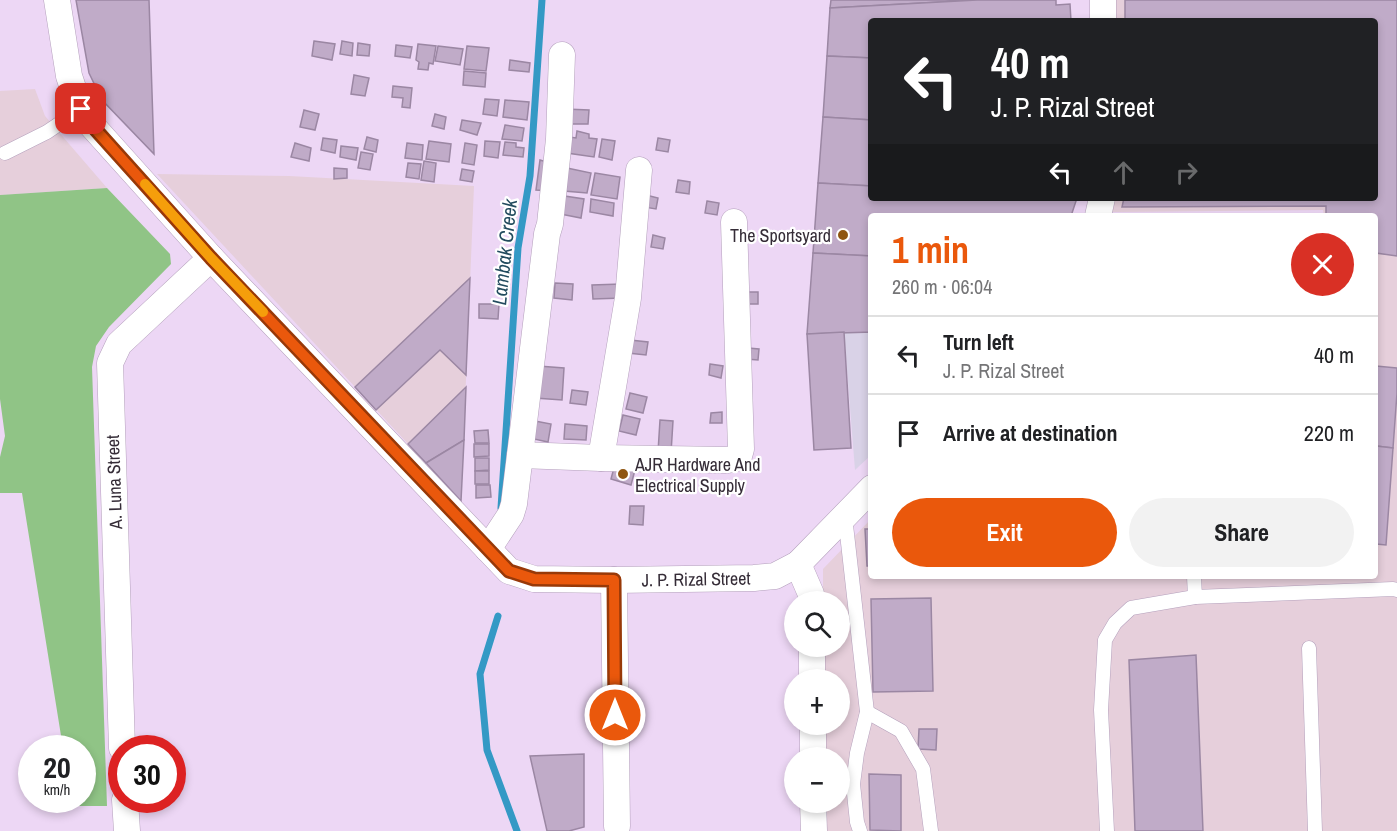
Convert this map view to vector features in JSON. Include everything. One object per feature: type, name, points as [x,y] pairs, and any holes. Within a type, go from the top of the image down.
[{"type":"street","name":"J. P. Rizal Street","points":[[57,0],[69,76],[87,120],[211,258],[509,571],[534,579],[614,580],[775,576],[798,564],[868,492]]},
{"type":"street","points":[[1103,0],[1103,18]]},
{"type":"street","points":[[488,549],[511,514],[514,504],[550,224],[558,139],[562,55]]},
{"type":"street","points":[[601,458],[628,298],[639,170]]},
{"type":"street","points":[[520,455],[726,460],[739,456],[741,449],[734,222]]},
{"type":"street","name":"A. Luna Street","points":[[122,735],[110,363],[119,344],[211,258]]},
{"type":"street","points":[[798,564],[810,591]]},
{"type":"street","points":[[614,580],[617,828]]},
{"type":"street","points":[[126,813],[127,831]]},
{"type":"street","points":[[813,813],[814,831]]},
{"type":"lane","points":[[5,153],[47,132],[81,109]]},
{"type":"lane","points":[[845,513],[867,712],[857,753],[853,784],[860,831]]},
{"type":"lane","points":[[1194,579],[1195,597]]},
{"type":"lane","points":[[1107,831],[1101,710],[1105,640],[1115,623],[1131,608],[1195,597],[1356,583],[1397,590]]},
{"type":"lane","points":[[1309,648],[1315,831]]},
{"type":"lane","points":[[867,712],[901,731],[923,769],[931,831]]},
{"type":"shaded area","points":[[1112,0],[1397,0],[1397,831],[822,831],[822,813],[850,813],[850,747],[822,747],[822,735],[850,735],[850,669],[823,669],[823,657],[850,657],[850,591],[823,591],[823,569],[868,522],[868,579],[1378,579],[1378,213],[1324,213],[1323,210],[1112,212],[1114,201],[1378,201],[1378,18],[1113,18]]},
{"type":"shaded area","points":[[35,89],[45,116],[107,188],[0,195],[0,91]]},
{"type":"shaded area","points":[[157,174],[289,176],[474,186],[461,501]]},
{"type":"shaded area","points":[[844,332],[868,332],[868,458],[855,470]]},
{"type":"green space","points":[[107,188],[170,254],[171,264],[109,327],[96,346],[92,367],[107,806],[96,806],[96,735],[61,735],[22,493],[0,493],[0,457],[5,436],[0,399],[0,195]]},
{"type":"building","points":[[76,0],[149,0],[154,154],[102,100],[89,73]]},
{"type":"building","points":[[831,0],[977,0],[830,8]]},
{"type":"building","points":[[977,0],[1056,0],[1056,5],[1070,4],[1071,18],[868,18],[868,58],[827,56],[830,8]]},
{"type":"building","points":[[1125,0],[1397,0],[1397,256],[1378,253],[1378,213],[1326,213],[1326,206],[1122,207],[1123,201],[1378,201],[1378,18],[1125,18]]},
{"type":"building","points":[[314,41],[335,44],[332,60],[312,56]]},
{"type":"building","points":[[342,41],[353,43],[352,56],[340,54]]},
{"type":"building","points":[[358,43],[370,45],[369,56],[357,55]]},
{"type":"building","points":[[418,44],[436,46],[433,64],[429,63],[428,70],[418,69],[419,62],[416,60]]},
{"type":"building","points":[[396,45],[412,47],[410,58],[395,56]]},
{"type":"building","points":[[438,46],[463,49],[460,65],[435,61]]},
{"type":"building","points":[[467,46],[489,48],[486,71],[464,69]]},
{"type":"building","points":[[827,56],[868,58],[868,120],[823,117]]},
{"type":"building","points":[[510,60],[530,63],[529,72],[509,70]]},
{"type":"building","points":[[464,71],[486,73],[485,87],[463,85]]},
{"type":"building","points":[[354,75],[369,78],[365,96],[351,94]]},
{"type":"building","points":[[393,86],[412,88],[410,108],[402,107],[403,98],[392,97]]},
{"type":"building","points":[[485,99],[499,100],[497,116],[483,114]]},
{"type":"building","points":[[505,100],[529,102],[527,120],[503,117]]},
{"type":"building","points":[[565,109],[589,110],[588,124],[564,124]]},
{"type":"building","points":[[304,110],[319,114],[315,130],[300,127]]},
{"type":"building","points":[[435,114],[446,117],[444,129],[432,126]]},
{"type":"building","points":[[823,117],[868,120],[868,186],[818,183]]},
{"type":"building","points":[[462,120],[481,123],[477,135],[460,130]]},
{"type":"building","points":[[505,125],[524,128],[522,141],[502,139]]},
{"type":"building","points":[[577,131],[589,134],[589,138],[597,139],[594,157],[567,153],[570,137],[576,138]]},
{"type":"building","points":[[367,137],[378,140],[376,152],[364,149]]},
{"type":"building","points":[[323,138],[337,140],[335,153],[321,150]]},
{"type":"building","points":[[658,138],[670,140],[668,152],[656,150]]},
{"type":"building","points":[[602,139],[615,141],[612,160],[599,157]]},
{"type":"building","points":[[429,141],[451,144],[449,162],[426,159]]},
{"type":"building","points":[[485,141],[500,142],[498,158],[484,156]]},
{"type":"building","points":[[505,142],[516,143],[516,147],[524,148],[523,157],[503,155]]},
{"type":"building","points":[[295,143],[311,148],[309,161],[291,157]]},
{"type":"building","points":[[407,143],[423,145],[422,160],[405,158]]},
{"type":"building","points":[[465,143],[477,145],[474,165],[462,163]]},
{"type":"building","points":[[341,146],[358,148],[356,160],[340,157]]},
{"type":"building","points":[[361,152],[373,154],[370,170],[358,168]]},
{"type":"building","points":[[540,160],[553,164],[550,191],[536,190]]},
{"type":"building","points":[[424,161],[436,163],[434,182],[421,180]]},
{"type":"building","points":[[408,163],[421,164],[419,179],[406,177]]},
{"type":"building","points":[[334,168],[347,169],[347,178],[334,179]]},
{"type":"building","points":[[567,168],[591,173],[587,193],[564,191]]},
{"type":"building","points":[[462,169],[474,171],[472,182],[460,180]]},
{"type":"building","points":[[595,173],[620,177],[617,199],[591,195]]},
{"type":"building","points":[[678,180],[690,182],[689,194],[676,192]]},
{"type":"building","name":"The Sportsyard","points":[[818,183],[868,186],[868,201],[1076,201],[1072,213],[868,213],[868,256],[813,253]]},
{"type":"building","points":[[558,195],[584,199],[581,218],[555,213]]},
{"type":"building","points":[[646,195],[658,198],[656,209],[644,207]]},
{"type":"building","points":[[591,199],[614,203],[613,216],[590,212]]},
{"type":"building","points":[[707,201],[719,203],[717,215],[705,213]]},
{"type":"building","points":[[653,235],[665,238],[663,249],[651,247]]},
{"type":"building","points":[[813,253],[868,256],[868,332],[807,334]]},
{"type":"building","points":[[470,278],[466,375],[440,350],[376,410],[355,387]]},
{"type":"building","points":[[555,283],[573,284],[572,300],[554,298]]},
{"type":"building","points":[[621,284],[622,298],[593,299],[592,285]]},
{"type":"building","points":[[745,292],[758,292],[758,304],[745,304]]},
{"type":"building","points":[[479,304],[499,304],[498,319],[479,318]]},
{"type":"building","points":[[844,332],[851,448],[814,450],[807,334]]},
{"type":"building","points":[[630,340],[648,342],[646,355],[628,353]]},
{"type":"building","points":[[748,348],[759,349],[758,360],[746,359]]},
{"type":"building","points":[[710,364],[723,366],[721,378],[709,375]]},
{"type":"building","points":[[538,366],[564,368],[562,400],[535,398]]},
{"type":"building","points":[[1378,366],[1397,368],[1393,448],[1378,446]]},
{"type":"building","points":[[466,387],[464,440],[426,463],[408,444]]},
{"type":"building","points":[[572,390],[588,392],[586,405],[570,403]]},
{"type":"building","points":[[630,393],[647,397],[643,413],[626,409]]},
{"type":"building","points":[[722,412],[722,423],[710,423],[711,413]]},
{"type":"building","points":[[623,415],[640,419],[636,435],[619,431]]},
{"type":"building","points":[[660,420],[673,421],[671,453],[658,452]]},
{"type":"building","points":[[535,421],[551,424],[548,442],[534,439]]},
{"type":"building","points":[[565,424],[587,426],[586,440],[564,439]]},
{"type":"building","points":[[488,430],[489,443],[475,443],[474,431]]},
{"type":"building","points":[[464,440],[461,501],[426,463]]},
{"type":"building","points":[[474,444],[489,444],[489,456],[474,457]]},
{"type":"building","points":[[1378,446],[1393,448],[1386,545],[1378,544]]},
{"type":"building","points":[[475,458],[489,458],[489,470],[475,471]]},
{"type":"building","name":"AJR Hardware And Electrical Supply","points":[[615,464],[635,470],[631,485],[611,479]]},
{"type":"building","points":[[475,471],[489,471],[489,484],[475,484]]},
{"type":"building","points":[[476,485],[490,485],[491,497],[476,498]]},
{"type":"building","points":[[630,506],[644,506],[643,525],[629,524]]},
{"type":"building","points":[[865,529],[868,529],[867,566]]},
{"type":"building","points":[[931,598],[933,691],[873,692],[871,599]]},
{"type":"building","points":[[1196,655],[1203,831],[1135,831],[1129,660]]},
{"type":"building","points":[[919,729],[937,729],[936,750],[918,749]]},
{"type":"building","points":[[584,754],[584,827],[569,831],[547,831],[530,756]]},
{"type":"building","points":[[869,774],[901,775],[901,831],[870,830]]},
{"type":"waterway","name":"Lambak Creek","points":[[501,508],[518,248],[530,176],[542,0]]},
{"type":"waterway","name":"Lambak Creek","points":[[498,616],[480,674],[487,750],[517,831]]},
{"type":"slow traffic","points":[[145,184],[263,312]]},
{"type":"place","name":"The Sportsyard","points":[[843,235]]},
{"type":"place","name":"AJR Hardware And Electrical Supply","points":[[623,474]]},
{"type":"route","points":[[81,109],[87,120],[211,258],[509,571],[534,579],[614,580],[615,715]]}]
